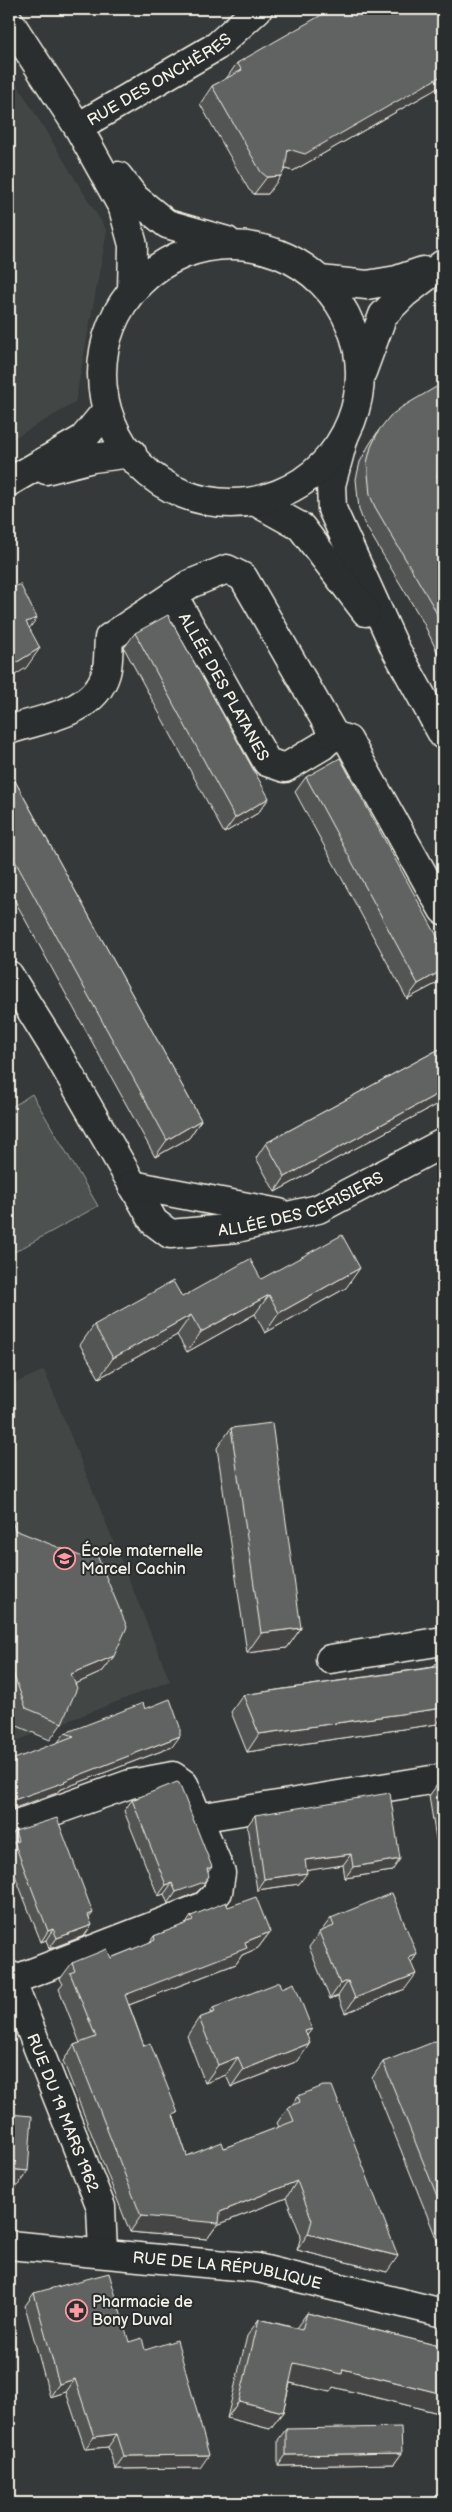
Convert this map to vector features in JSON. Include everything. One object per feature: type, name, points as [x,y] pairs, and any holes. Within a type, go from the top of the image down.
[{"type":"street","name":"RUE DES ONCHÈRES","points":[[78,127],[217,46],[258,9]]},
{"type":"street","points":[[9,21],[78,127],[123,208],[133,246],[132,290]]},
{"type":"street","points":[[78,127],[135,198],[167,224],[284,256],[320,280],[342,308],[356,340],[361,376]]},
{"type":"street","points":[[243,245],[202,248],[163,263],[132,290],[117,312],[104,344],[100,378],[106,411],[132,453],[150,475],[180,494],[212,502],[256,502],[283,493],[307,479],[328,460],[344,437]]},
{"type":"street","points":[[320,280],[367,285],[397,280],[443,264]]},
{"type":"street","points":[[443,264],[404,294],[383,315],[361,376],[356,407],[344,437],[331,485],[332,509],[395,648],[443,735]]},
{"type":"street","points":[[12,480],[82,439],[106,411]]},
{"type":"street","points":[[12,480],[93,458],[132,453]]},
{"type":"street","points":[[256,502],[300,527],[395,648]]},
{"type":"street","name":"ALLÉE DES PLATANES","points":[[334,735],[322,746],[285,768],[267,762],[164,600],[190,584],[228,569],[243,577],[334,735],[348,740],[443,910]]},
{"type":"street","points":[[9,730],[65,713],[91,699],[106,674],[109,638],[164,600]]},
{"type":"street","name":"ALLÉE DES CERISIERS","points":[[9,975],[56,1051],[132,1185],[149,1226],[170,1234],[238,1228],[318,1209],[443,1143]]},
{"type":"street","points":[[132,1185],[291,1215]]},
{"type":"street","points":[[330,1659],[443,1641]]},
{"type":"street","points":[[9,1827],[130,1784],[173,1776],[184,1784],[221,1873],[218,1892],[205,1906],[10,1978]]},
{"type":"street","points":[[198,1818],[443,1778]]},
{"type":"street","name":"RUE DU 19 MARS 1962","points":[[10,1978],[101,2207],[103,2252]]},
{"type":"street","name":"RUE DE LA RÉPUBLIQUE","points":[[9,2245],[103,2252],[258,2268],[443,2313]]},
{"type":"shaded area","points":[[9,71],[107,231],[75,403],[9,441]]},
{"type":"shaded area","points":[[32,1094],[98,1206],[9,1255],[9,1109]]},
{"type":"shaded area","name":"École maternelle Marcel Cachin","points":[[44,1370],[170,1681],[9,1744],[9,1386]]},
{"type":"building","points":[[332,9],[443,9],[443,75],[305,154],[288,149],[285,169],[281,176],[267,177],[261,172],[212,86],[242,70],[237,63]]},
{"type":"building","points":[[443,383],[443,450],[437,476],[443,487],[443,627],[433,606],[375,507],[370,495],[367,463],[371,447],[379,430],[390,416]]},
{"type":"building","points":[[20,584],[37,618],[26,622],[40,648],[9,667],[9,590]]},
{"type":"building","points":[[168,615],[269,798],[235,818],[135,633]]},
{"type":"building","points":[[340,758],[443,947],[443,970],[418,984],[306,777]]},
{"type":"building","points":[[9,770],[201,1120],[167,1140],[9,850]]},
{"type":"building","points":[[443,1047],[443,1091],[285,1177],[266,1143]]},
{"type":"building","points":[[342,1235],[360,1268],[279,1313],[269,1295],[201,1332],[191,1315],[113,1358],[94,1325],[173,1281],[182,1297],[250,1259],[261,1279]]},
{"type":"building","points":[[272,1423],[301,1628],[261,1633],[231,1428]]},
{"type":"building","points":[[9,1511],[15,1530],[85,1558],[96,1553],[127,1627],[114,1656],[71,1674],[77,1688],[62,1723],[26,1708],[13,1673],[9,1675]]},
{"type":"building","points":[[443,1666],[443,1708],[259,1734],[243,1695]]},
{"type":"building","points":[[170,1699],[180,1727],[180,1736],[9,1803],[9,1761],[74,1736],[65,1733],[143,1703],[145,1709]]},
{"type":"building","points":[[177,1782],[212,1867],[207,1869],[209,1876],[204,1882],[176,1892],[172,1883],[166,1885],[132,1800]]},
{"type":"building","points":[[443,1784],[443,1825],[437,1785]]},
{"type":"building","points":[[390,1793],[400,1859],[353,1867],[351,1854],[305,1860],[307,1873],[264,1879],[255,1815]]},
{"type":"building","points":[[57,1818],[93,1913],[88,1915],[92,1925],[57,1938],[53,1929],[48,1931],[14,1842],[18,1841],[15,1831]]},
{"type":"building","points":[[392,1893],[417,1954],[409,1958],[416,1974],[355,1998],[348,1981],[340,1984],[319,1932],[334,1926],[331,1918]]},
{"type":"building","points":[[256,1897],[270,1932],[245,1942],[247,1948],[125,1995],[144,2046],[150,2043],[178,2113],[173,2115],[187,2156],[222,2142],[224,2148],[294,2121],[288,2107],[300,2102],[298,2096],[323,2086],[332,2086],[398,2256],[308,2234],[312,2220],[297,2181],[220,2212],[219,2223],[141,2216],[74,2045],[96,2037],[70,1973],[75,1971],[72,1963],[107,1949],[111,1958],[155,1940],[154,1936],[193,1921],[191,1916],[226,1902],[228,1907]]},
{"type":"building","points":[[280,1982],[282,1988],[294,1983],[312,2029],[305,2031],[310,2043],[243,2070],[238,2057],[218,2065],[199,2018],[215,2012],[213,2008]]},
{"type":"building","points":[[441,2039],[443,2044],[443,2211],[383,2062]]},
{"type":"building","points":[[9,2114],[32,2116],[28,2171],[9,2169]]},
{"type":"building","points":[[109,2273],[129,2342],[142,2338],[145,2350],[177,2340],[209,2455],[124,2456],[117,2434],[94,2437],[75,2379],[59,2384],[34,2293]]},
{"type":"building","points":[[307,2313],[443,2347],[443,2394],[343,2369],[342,2374],[294,2363],[283,2412],[239,2401],[259,2319],[302,2330]]},
{"type":"building","points":[[401,2427],[402,2453],[286,2455],[286,2429]]},
{"type":"building","points":[[443,2491],[443,2503],[440,2503],[439,2492]]},
{"type":"place","name":"École maternelle Marcel Cachin","points":[[65,1559]]},
{"type":"place","name":"Pharmacie de Bony Duval","points":[[76,2310]]}]
